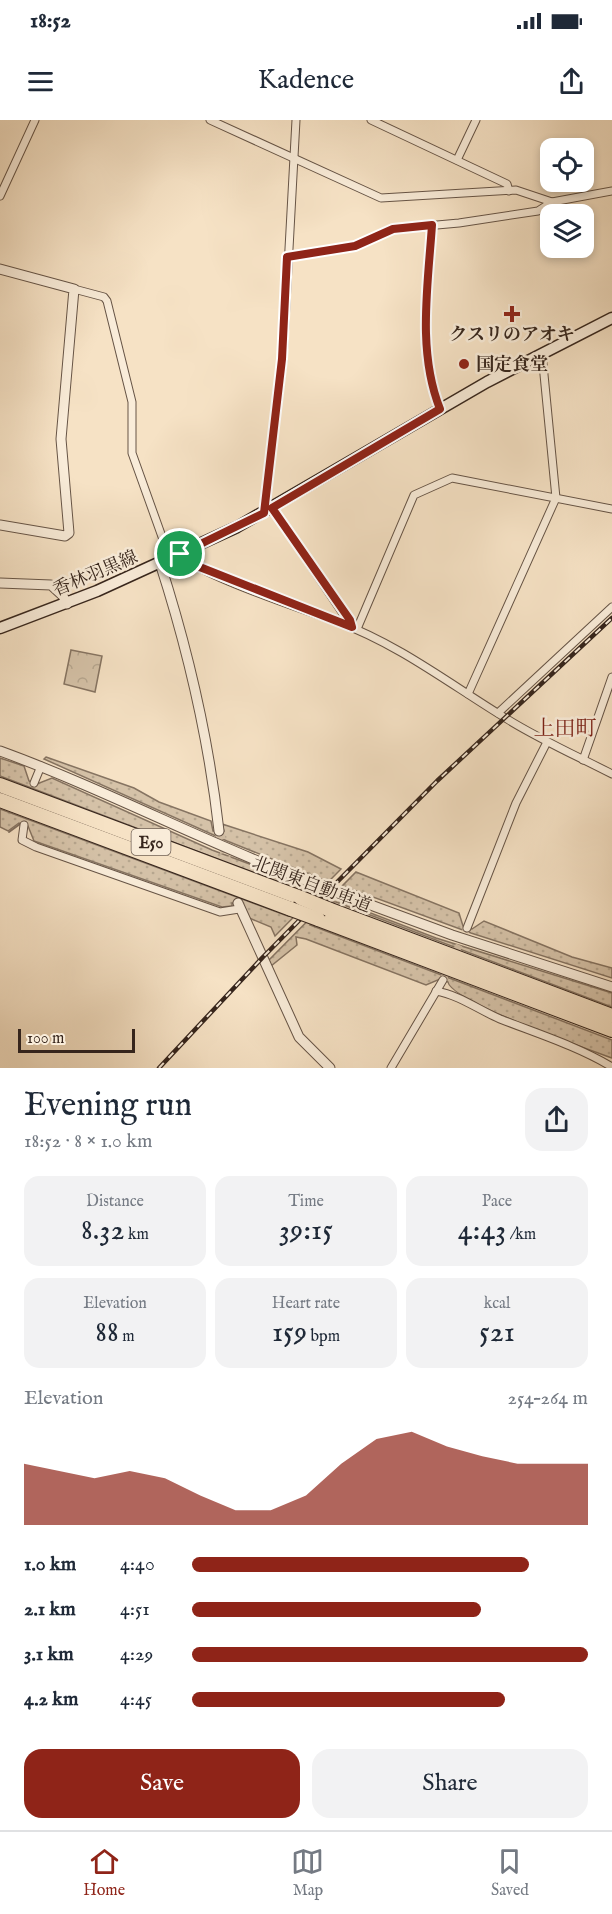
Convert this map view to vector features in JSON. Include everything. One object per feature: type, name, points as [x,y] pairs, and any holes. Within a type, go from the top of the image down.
[{"type":"highway","name":"北関東自動車道","points":[[0,785],[612,1016]]},
{"type":"highway","name":"北関東自動車道","points":[[0,800],[612,1030]]},
{"type":"main road","name":"香林羽黒線","points":[[0,628],[67,604],[170,559],[268,510],[440,409],[612,318]]},
{"type":"street","points":[[0,196],[35,120]]},
{"type":"street","points":[[210,120],[381,198],[516,190],[552,202]]},
{"type":"street","points":[[296,120],[282,359],[268,510],[354,628]]},
{"type":"street","points":[[371,120],[384,123],[507,184],[509,191]]},
{"type":"street","points":[[457,160],[476,120]]},
{"type":"street","points":[[287,257],[355,246],[393,229],[538,211],[552,202],[612,190]]},
{"type":"street","points":[[432,225],[427,313],[428,371],[440,409]]},
{"type":"street","points":[[0,269],[105,297],[107,301],[132,402],[132,453],[170,559],[213,784],[219,831]]},
{"type":"street","points":[[0,525],[65,536],[69,533],[61,439],[74,289]]},
{"type":"street","points":[[468,694],[556,498],[542,354]]},
{"type":"street","points":[[354,628],[414,495],[452,478],[612,509]]},
{"type":"street","points":[[170,559],[187,562],[354,628],[401,650],[546,742],[612,774]]},
{"type":"street","points":[[0,583],[51,585],[63,596],[67,604]]},
{"type":"street","points":[[498,713],[612,607]]},
{"type":"street","points":[[583,760],[612,677]]},
{"type":"street","points":[[467,928],[516,803],[546,742]]},
{"type":"street","points":[[0,751],[41,766],[214,844],[315,884],[452,935],[612,987]]},
{"type":"street","points":[[34,783],[41,766]]},
{"type":"street","points":[[24,825],[21,840],[36,847],[220,912],[239,906],[299,1037],[330,1068]]},
{"type":"street","points":[[391,1068],[443,980]]},
{"type":"street","points":[[436,991],[447,993],[500,1019],[581,1050],[612,1067]]},
{"type":"green space","points":[[71,650],[102,656],[95,692],[64,684]]},
{"type":"green space","points":[[46,757],[134,788],[159,802],[211,821],[213,831],[224,831],[222,824],[308,852],[341,869],[275,936],[271,927],[249,918],[242,904],[232,903],[232,906],[222,907],[34,841],[28,826],[19,823],[8,831],[0,827],[0,809],[288,916],[309,894],[0,776],[0,758],[24,766],[29,781],[37,784],[52,778],[212,850],[314,888],[322,879],[227,841],[44,759]]},
{"type":"green space","points":[[356,872],[459,913],[463,926],[472,929],[484,921],[572,957],[612,968],[612,978],[471,933],[346,887],[336,897],[339,901],[436,938],[612,993],[612,1007],[336,902],[331,902],[310,925],[612,1040],[612,1058],[550,1035],[471,1001],[448,982],[440,979],[426,985],[306,939],[296,937],[297,945],[271,966],[269,960]]},
{"type":"waterway","points":[[9,832],[20,824]]},
{"type":"tunnel","points":[[219,831],[230,873]]},
{"type":"tunnel","points":[[443,980],[467,928]]},
{"type":"railway","points":[[159,1068],[263,957],[437,781],[612,618]]},
{"type":"place","name":"クスリのアオキ","points":[[512,314]]},
{"type":"place","name":"国定食堂","points":[[464,364]]},
{"type":"district","name":"上田町","points":[[565,728]]},
{"type":"route","points":[[432,225],[427,313],[428,371],[440,409],[272,508],[350,620],[352,627],[238,584],[187,562],[180,554],[264,513],[282,359],[287,257],[355,246],[393,229],[432,225]]}]
